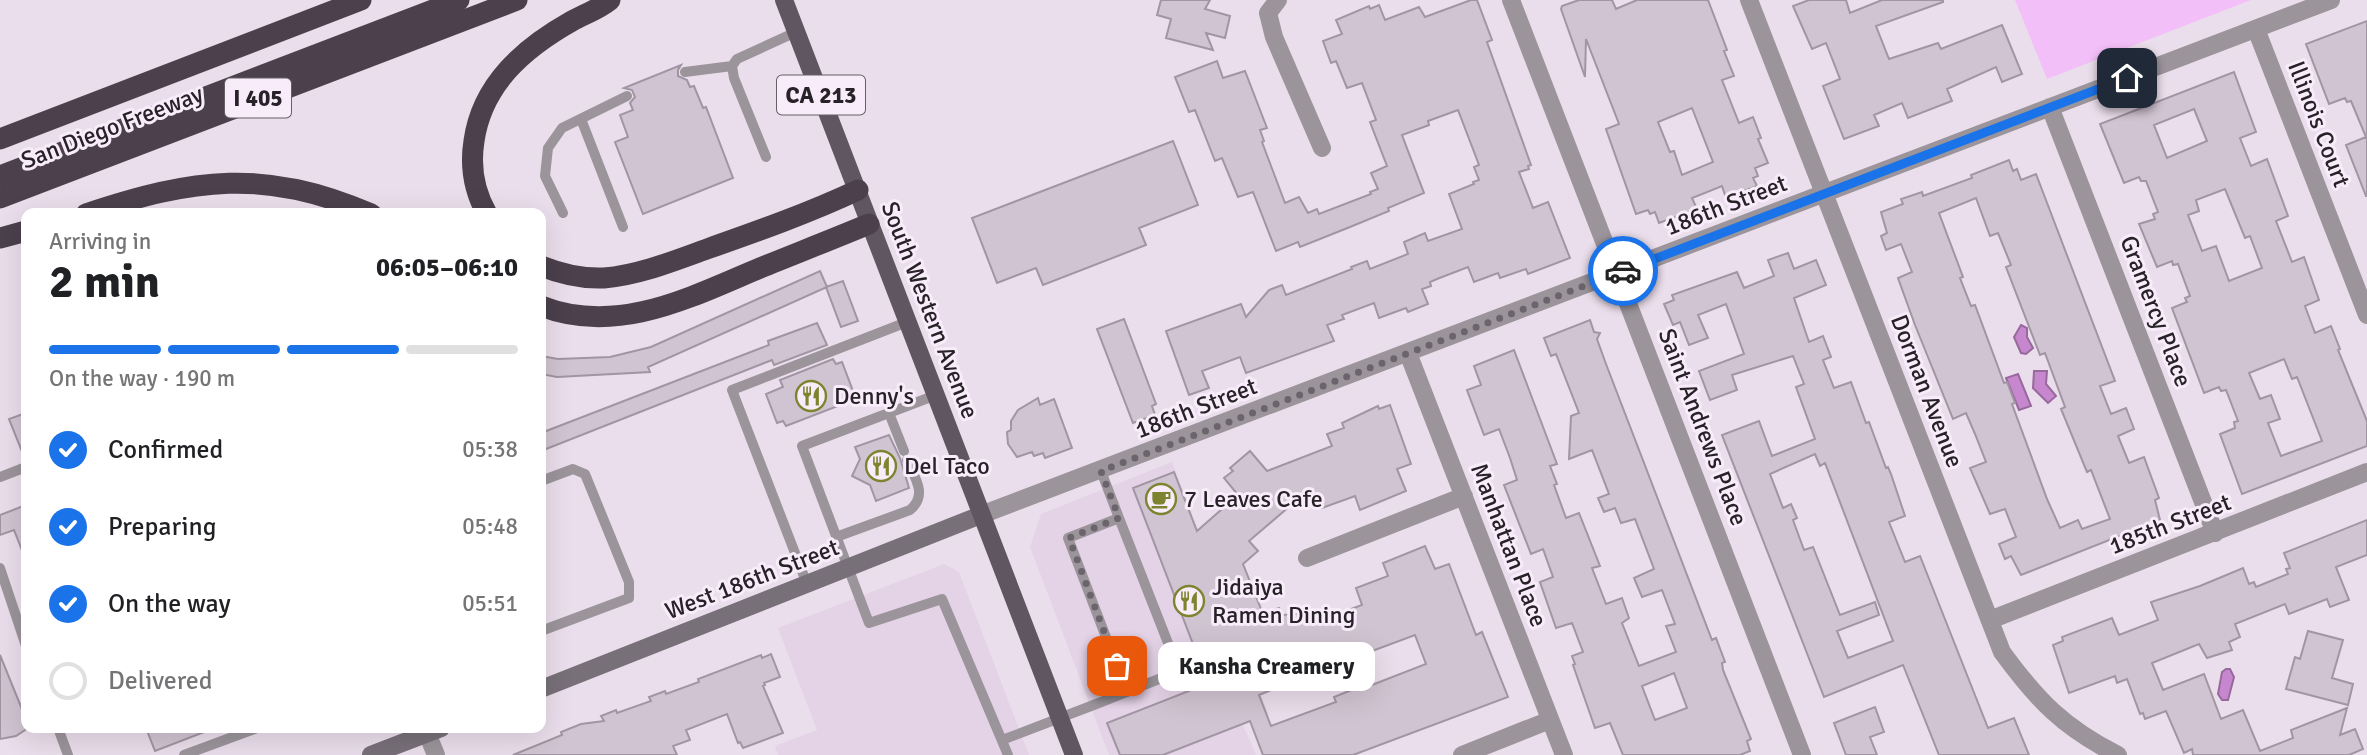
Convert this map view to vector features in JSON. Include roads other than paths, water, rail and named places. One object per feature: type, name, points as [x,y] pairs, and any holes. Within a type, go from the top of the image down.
[{"type":"highway","name":"San Diego Freeway","points":[[0,139],[361,0]]},
{"type":"highway","points":[[0,163],[424,0]]},
{"type":"highway","points":[[0,176],[459,0]]},
{"type":"highway","name":"San Diego Freeway","points":[[0,198],[517,0]]},
{"type":"highway","points":[[484,208],[476,188],[472,155],[480,113],[488,95],[498,79],[531,48],[610,0]]},
{"type":"highway","points":[[106,208],[164,190],[224,182],[298,189],[337,199],[358,208]]},
{"type":"highway","points":[[546,267],[578,277],[622,276],[669,263],[738,238],[824,206],[858,190]]},
{"type":"highway","points":[[546,308],[570,315],[604,317],[639,313],[680,302],[869,224]]},
{"type":"highway","points":[[0,238],[21,232]]},
{"type":"main road","name":"South Western Avenue","points":[[784,0],[1074,755]]},
{"type":"street","name":"Saint Andrews Place","points":[[1511,0],[1802,755]]},
{"type":"street","name":"Dorman Avenue","points":[[1749,0],[2003,652],[2031,691],[2061,720],[2095,750],[2118,755]]},
{"type":"street","name":"186th Street","points":[[981,515],[2331,0]]},
{"type":"street","points":[[1273,6],[1274,37],[1322,148]]},
{"type":"street","name":"Illinois Court","points":[[2256,29],[2367,316]]},
{"type":"street","name":"Gramercy Place","points":[[2050,107],[2215,533]]},
{"type":"street","name":"Manhattan Place","points":[[1408,353],[1564,755]]},
{"type":"street","name":"185th Street","points":[[1990,620],[2367,472]]},
{"type":"street","points":[[1307,558],[1464,496]]},
{"type":"street","name":"West 186th Street","points":[[546,687],[981,515]]},
{"type":"street","points":[[1462,755],[1550,720]]},
{"type":"street","points":[[371,755],[424,733]]},
{"type":"street","points":[[432,733],[436,755]]},
{"type":"lane","points":[[766,157],[734,78],[732,66],[737,59],[796,32]]},
{"type":"lane","points":[[685,72],[732,66]]},
{"type":"lane","points":[[563,213],[545,176],[548,148],[562,128],[627,96]]},
{"type":"lane","points":[[581,119],[624,227]]},
{"type":"lane","points":[[807,584],[732,390],[907,322]]},
{"type":"lane","points":[[936,395],[802,446],[871,624],[938,598],[942,599],[1008,755]]},
{"type":"lane","points":[[836,537],[910,510],[918,503],[921,493],[889,413]]},
{"type":"lane","points":[[0,477],[21,469]]},
{"type":"lane","points":[[546,479],[573,469],[586,474],[629,582],[629,598],[546,629]]},
{"type":"lane","points":[[1002,740],[1179,671],[1101,471]]},
{"type":"lane","points":[[1119,518],[1069,538],[1126,692]]},
{"type":"lane","points":[[0,568],[21,631]]},
{"type":"lane","points":[[60,733],[68,755]]},
{"type":"lane","points":[[184,755],[243,733]]},
{"type":"place","name":"Denny's","points":[[811,396]]},
{"type":"place","name":"Del Taco","points":[[881,466]]},
{"type":"place","name":"7 Leaves Cafe","points":[[1161,499]]},
{"type":"place","name":"Jidaiya Ramen Dining","points":[[1189,601]]},
{"type":"place","name":"Kansha Creamery","points":[[1117,666]]}]
